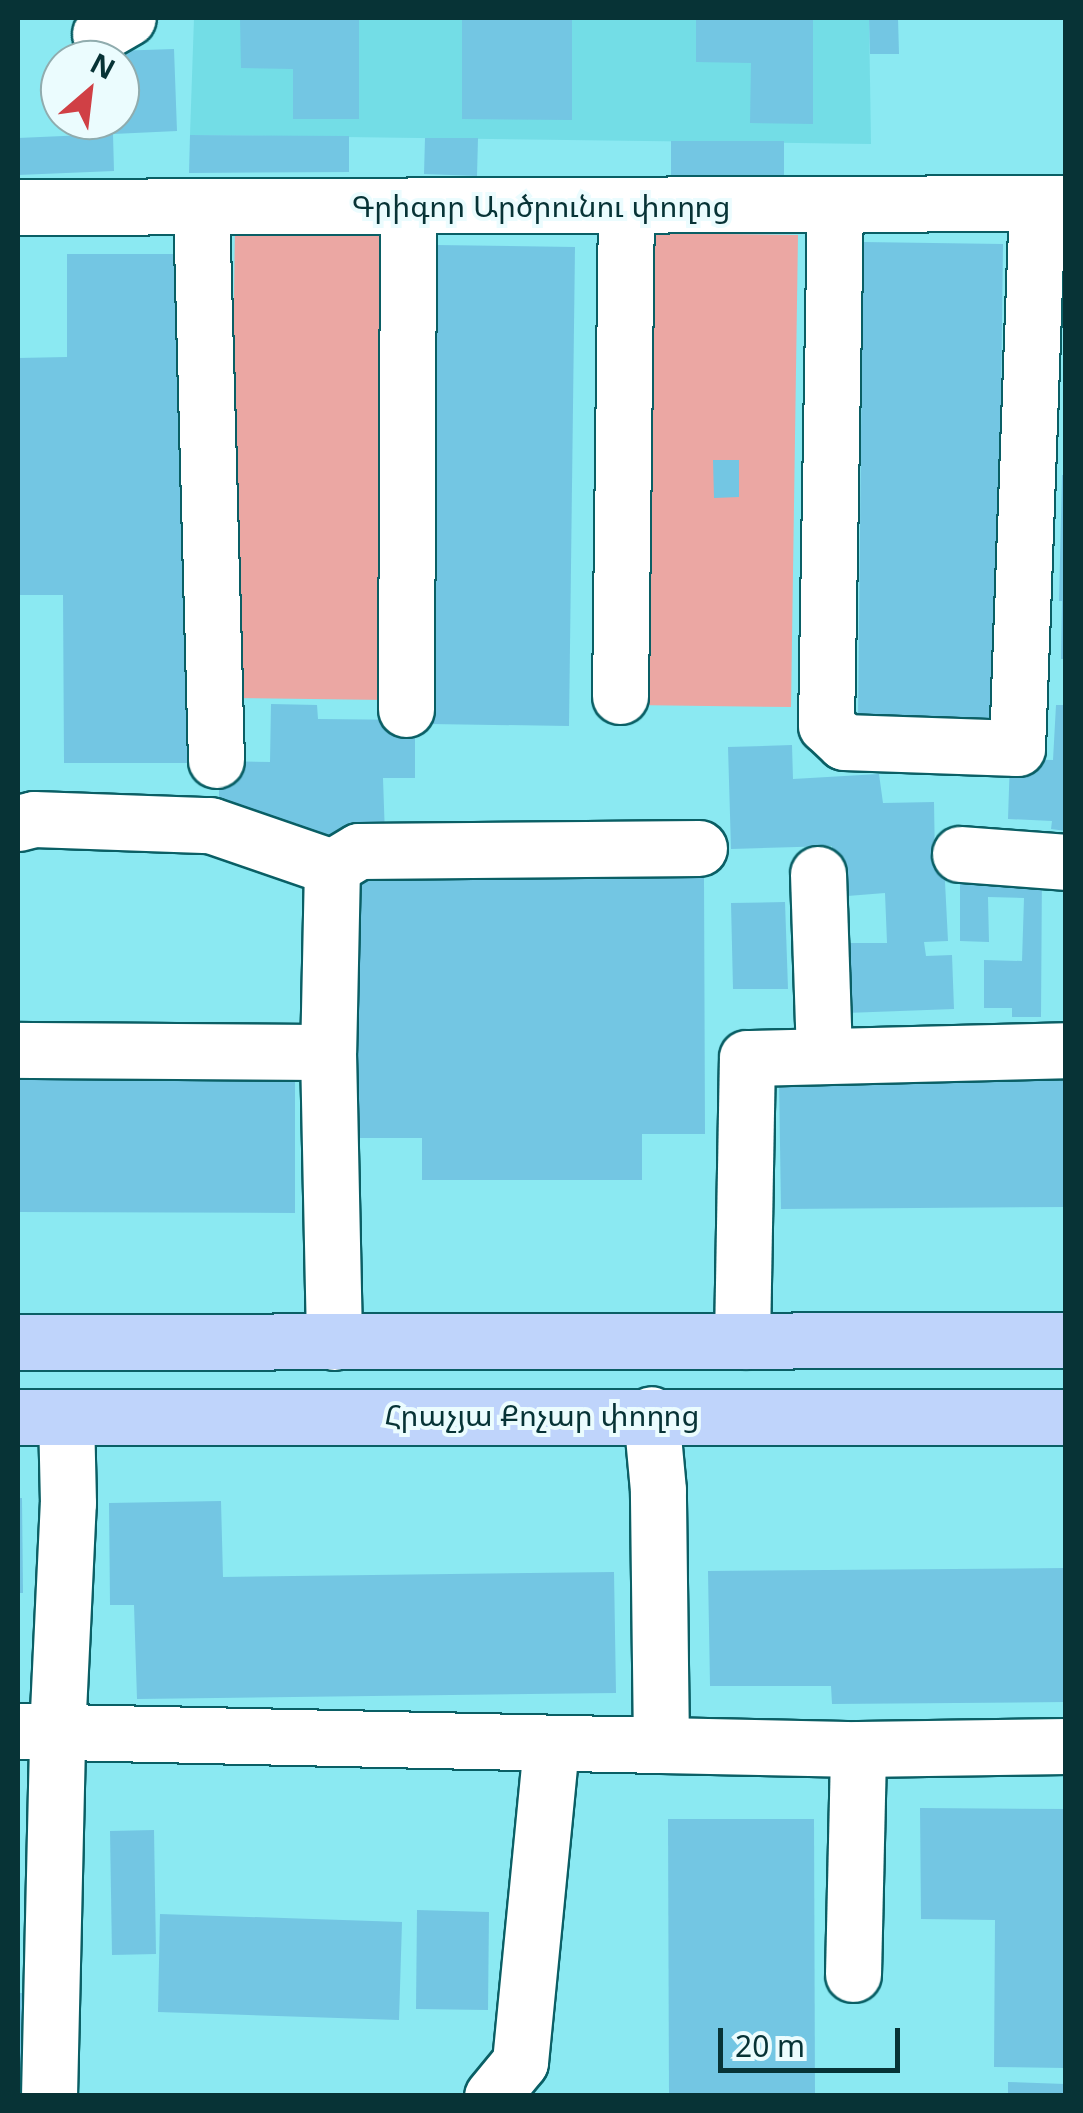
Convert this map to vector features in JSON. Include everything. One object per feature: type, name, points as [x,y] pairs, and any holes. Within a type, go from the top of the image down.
[{"type":"main road","points":[[18,1342],[1066,1340]]},
{"type":"main road","name":"Հրաչյա Քոչար փողոց","points":[[42,1417],[1066,1417]]},
{"type":"street","name":"Գրիգոր Արծրունու փողոց","points":[[18,207],[1051,203]]},
{"type":"street","points":[[835,204],[826,725],[844,742],[1017,748],[1051,203]]},
{"type":"street","points":[[620,696],[626,205]]},
{"type":"street","points":[[202,207],[216,760]]},
{"type":"street","points":[[406,709],[408,207]]},
{"type":"street","points":[[18,823],[34,818],[210,826],[332,867],[359,851],[699,848]]},
{"type":"street","points":[[960,854],[1066,862]]},
{"type":"street","points":[[332,867],[328,1052],[334,1342]]},
{"type":"street","points":[[818,874],[824,1056]]},
{"type":"street","points":[[18,1050],[328,1052]]},
{"type":"street","points":[[742,1341],[748,1058],[1066,1050]]},
{"type":"street","points":[[652,1414],[658,1490],[661,1744]]},
{"type":"street","points":[[42,1417],[68,1503],[37,1732],[49,2096]]},
{"type":"street","points":[[37,1732],[551,1745],[858,1749],[1066,1746]]},
{"type":"street","points":[[492,2096],[520,2062],[551,1745]]},
{"type":"street","points":[[852,1974],[858,1749]]},
{"type":"shaded area","points":[[194,18],[869,18],[871,144],[190,135]]},
{"type":"shaded area","points":[[235,226],[394,228],[387,700],[228,698]]},
{"type":"shaded area","points":[[639,233],[798,235],[791,707],[632,705]]},
{"type":"building","points":[[240,18],[359,18],[359,119],[293,119],[293,69],[241,68]]},
{"type":"building","points":[[462,18],[572,18],[572,120],[462,119]]},
{"type":"building","points":[[696,18],[813,18],[813,124],[750,123],[751,63],[696,62]]},
{"type":"building","points":[[869,18],[898,18],[899,54],[870,54]]},
{"type":"building","points":[[174,49],[177,131],[140,133],[140,50]]},
{"type":"building","points":[[190,135],[349,136],[349,172],[189,173]]},
{"type":"building","points":[[18,138],[113,140],[114,171],[18,175]]},
{"type":"building","points":[[425,138],[478,138],[477,176],[424,174]]},
{"type":"building","points":[[671,141],[784,141],[784,177],[671,177]]},
{"type":"building","points":[[863,242],[1003,244],[997,722],[858,721]]},
{"type":"building","points":[[436,245],[575,247],[569,726],[430,724]]},
{"type":"building","points":[[67,254],[177,254],[176,366],[193,365],[211,763],[64,763],[63,595],[18,595],[18,358],[67,357]]},
{"type":"building","points":[[713,460],[739,460],[739,497],[714,498]]},
{"type":"building","points":[[1062,475],[1066,475],[1066,659],[1061,659],[1059,601]]},
{"type":"building","points":[[271,704],[317,705],[318,719],[415,720],[415,778],[383,778],[385,836],[297,834],[297,823],[244,823],[219,815],[219,761],[270,762]]},
{"type":"building","points":[[1056,705],[1066,705],[1066,831],[1051,829],[1052,821],[1008,819],[1010,759],[1053,760]]},
{"type":"building","points":[[792,745],[793,779],[879,774],[883,803],[934,802],[935,862],[944,862],[948,941],[924,942],[926,956],[952,955],[954,1009],[846,1013],[842,943],[887,943],[885,893],[835,897],[832,846],[731,849],[728,747]]},
{"type":"building","points":[[1042,869],[1041,1017],[1012,1017],[1012,1008],[984,1008],[984,960],[1022,961],[1024,898],[988,897],[989,942],[960,941],[960,882],[988,882]]},
{"type":"building","points":[[704,878],[705,1134],[642,1134],[642,1180],[422,1180],[422,1138],[357,1138],[356,879]]},
{"type":"building","points":[[785,902],[788,989],[733,989],[731,903]]},
{"type":"building","points":[[18,1071],[295,1072],[295,1213],[18,1212]]},
{"type":"building","points":[[1066,1078],[1066,1207],[781,1209],[779,1080]]},
{"type":"building","points":[[18,1498],[22,1498],[23,1593],[18,1593]]},
{"type":"building","points":[[221,1501],[223,1577],[614,1572],[616,1693],[137,1699],[134,1605],[110,1605],[109,1503]]},
{"type":"building","points":[[1066,1568],[1066,1702],[832,1704],[831,1686],[710,1686],[708,1571]]},
{"type":"building","points":[[920,1808],[1066,1809],[1066,2068],[994,2067],[995,1920],[921,1919]]},
{"type":"building","points":[[668,1819],[814,1819],[815,2096],[669,2096]]},
{"type":"building","points":[[154,1830],[156,1954],[112,1955],[110,1831]]},
{"type":"building","points":[[417,1910],[489,1912],[488,2010],[416,2009]]},
{"type":"building","points":[[160,1914],[402,1922],[399,2020],[158,2012]]},
{"type":"building","points":[[18,1993],[25,1993],[26,2096],[18,2096]]},
{"type":"building","points":[[1008,2082],[1065,2084],[1064,2096],[1008,2096]]}]
